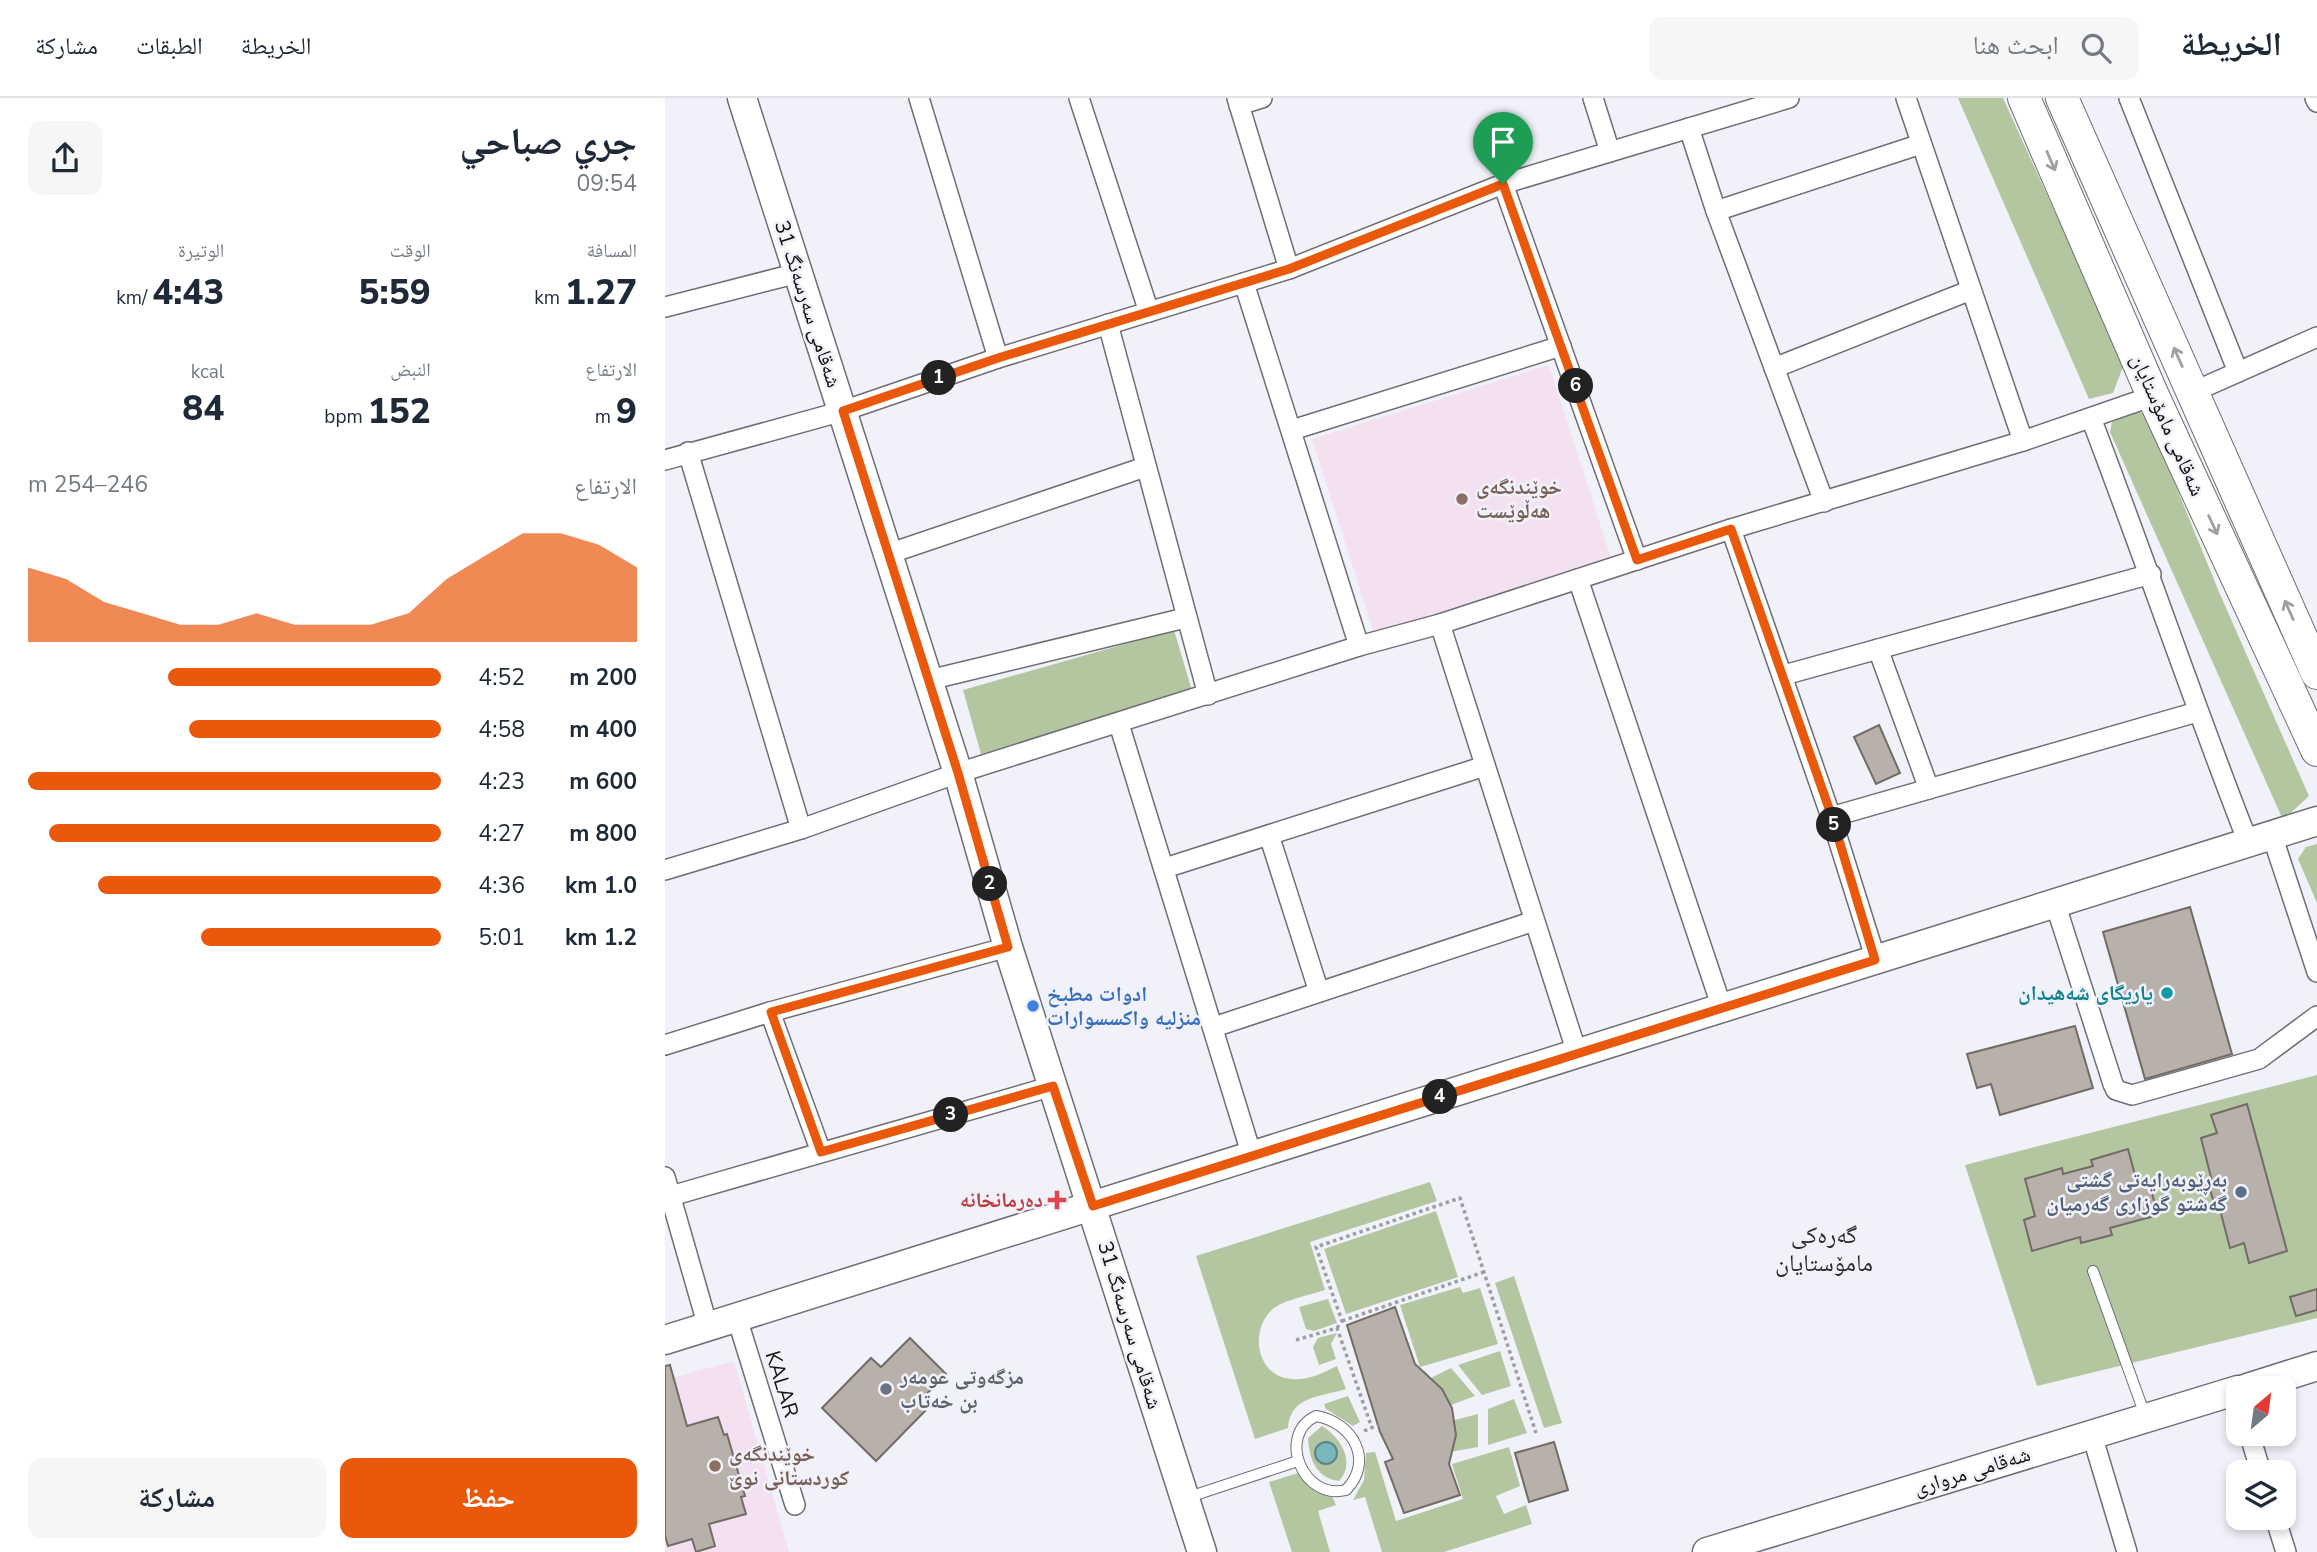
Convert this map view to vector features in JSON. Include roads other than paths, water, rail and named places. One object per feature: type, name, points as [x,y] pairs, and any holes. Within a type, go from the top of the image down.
[{"type":"main road","name":"شەقامی مامۆستایان","points":[[2024,98],[2153,396],[2317,750]]},
{"type":"main road","name":"شەقامی مامۆستایان","points":[[2062,98],[2317,673]]},
{"type":"street","name":"شەقامی سەرسەنگ 31","points":[[742,98],[929,680],[1008,947],[1202,1552]]},
{"type":"street","points":[[919,98],[998,358]]},
{"type":"street","points":[[1079,98],[1149,312]]},
{"type":"street","points":[[1262,98],[1238,101],[1289,269]]},
{"type":"street","points":[[1593,98],[1610,152]]},
{"type":"street","points":[[665,460],[843,411],[998,358],[1289,269],[1503,184],[1789,98]]},
{"type":"street","points":[[1906,98],[2023,441]]},
{"type":"street","points":[[2129,98],[2238,372]]},
{"type":"street","points":[[1689,128],[1716,211],[1824,502]]},
{"type":"street","points":[[1716,211],[1921,144]]},
{"type":"street","points":[[1503,184],[1637,560]]},
{"type":"street","points":[[665,307],[798,274]]},
{"type":"street","points":[[1244,283],[1359,646]]},
{"type":"street","points":[[1773,368],[1971,290]]},
{"type":"street","points":[[1108,324],[1185,618],[1208,695]]},
{"type":"street","points":[[2193,392],[2317,337]]},
{"type":"street","points":[[1292,430],[1561,346]]},
{"type":"street","points":[[665,870],[801,829],[958,773],[1359,646],[1440,624],[1731,529],[2023,441],[2153,396]]},
{"type":"street","points":[[2091,418],[2151,574],[2197,712],[2260,839],[2317,972]]},
{"type":"street","points":[[688,453],[801,829]]},
{"type":"street","points":[[888,554],[1145,467]]},
{"type":"street","points":[[1731,529],[1832,817],[1875,960]]},
{"type":"street","points":[[1784,675],[2151,574]]},
{"type":"street","points":[[1578,579],[1722,1008]]},
{"type":"street","points":[[929,680],[1185,618]]},
{"type":"street","points":[[1440,624],[1577,1053]]},
{"type":"street","points":[[1878,649],[1929,789]]},
{"type":"street","points":[[1832,817],[2197,712]]},
{"type":"street","points":[[1119,724],[1252,1156]]},
{"type":"street","points":[[1165,868],[1485,766]]},
{"type":"street","points":[[665,1340],[2317,821]]},
{"type":"street","points":[[1269,835],[1319,992]]},
{"type":"street","points":[[2055,903],[2113,1084],[2124,1094],[2132,1095],[2259,1059],[2317,1016]]},
{"type":"street","points":[[1214,1027],[1534,921]]},
{"type":"street","points":[[665,1045],[771,1012],[1008,947]]},
{"type":"street","points":[[771,1012],[821,1152]]},
{"type":"street","points":[[708,1327],[668,1187],[821,1152],[1053,1086]]},
{"type":"street","name":"KALAR","points":[[737,1318],[795,1504]]},
{"type":"street","name":"شەقامی مرواری","points":[[2289,1376],[2317,1367]]},
{"type":"street","name":"شەقامی مرواری","points":[[1707,1552],[2226,1396]]},
{"type":"street","points":[[2092,1435],[2127,1552]]},
{"type":"street","points":[[2279,1530],[2286,1552]]},
{"type":"lane","points":[[2092,1271],[2147,1418]]},
{"type":"lane","points":[[1316,1416],[1344,1427],[1356,1441],[1359,1457],[1351,1484],[1336,1492],[1313,1483],[1298,1461],[1297,1436],[1301,1426],[1316,1416]]},
{"type":"lane","points":[[1185,1499],[1298,1461]]},
{"type":"water","points":[[1326,1442],[1334,1445],[1337,1453],[1334,1461],[1326,1464],[1318,1461],[1315,1453],[1318,1445]]},
{"type":"place","name":"خوێندنگەی هەڵوێست","points":[[1462,499]]},
{"type":"place","name":"یاریگای شەهیدان","points":[[2167,993]]},
{"type":"place","name":"ادوات مطبخ منزليه واكسسوارات","points":[[1033,1006]]},
{"type":"place","name":"بەڕێوبەرایەتی گشتی گەشتو گوزاری گەرمیان","points":[[2241,1192]]},
{"type":"place","name":"دەرمانخانە","points":[[1057,1200]]},
{"type":"place","name":"مزگەوتی عومەر بن خەتاب","points":[[886,1389]]},
{"type":"place","name":"خوێندنگەی کوردستانی نوێ","points":[[715,1466]]},
{"type":"district","name":"گەرەکی مامۆستایان","points":[[1824,1249]]}]
